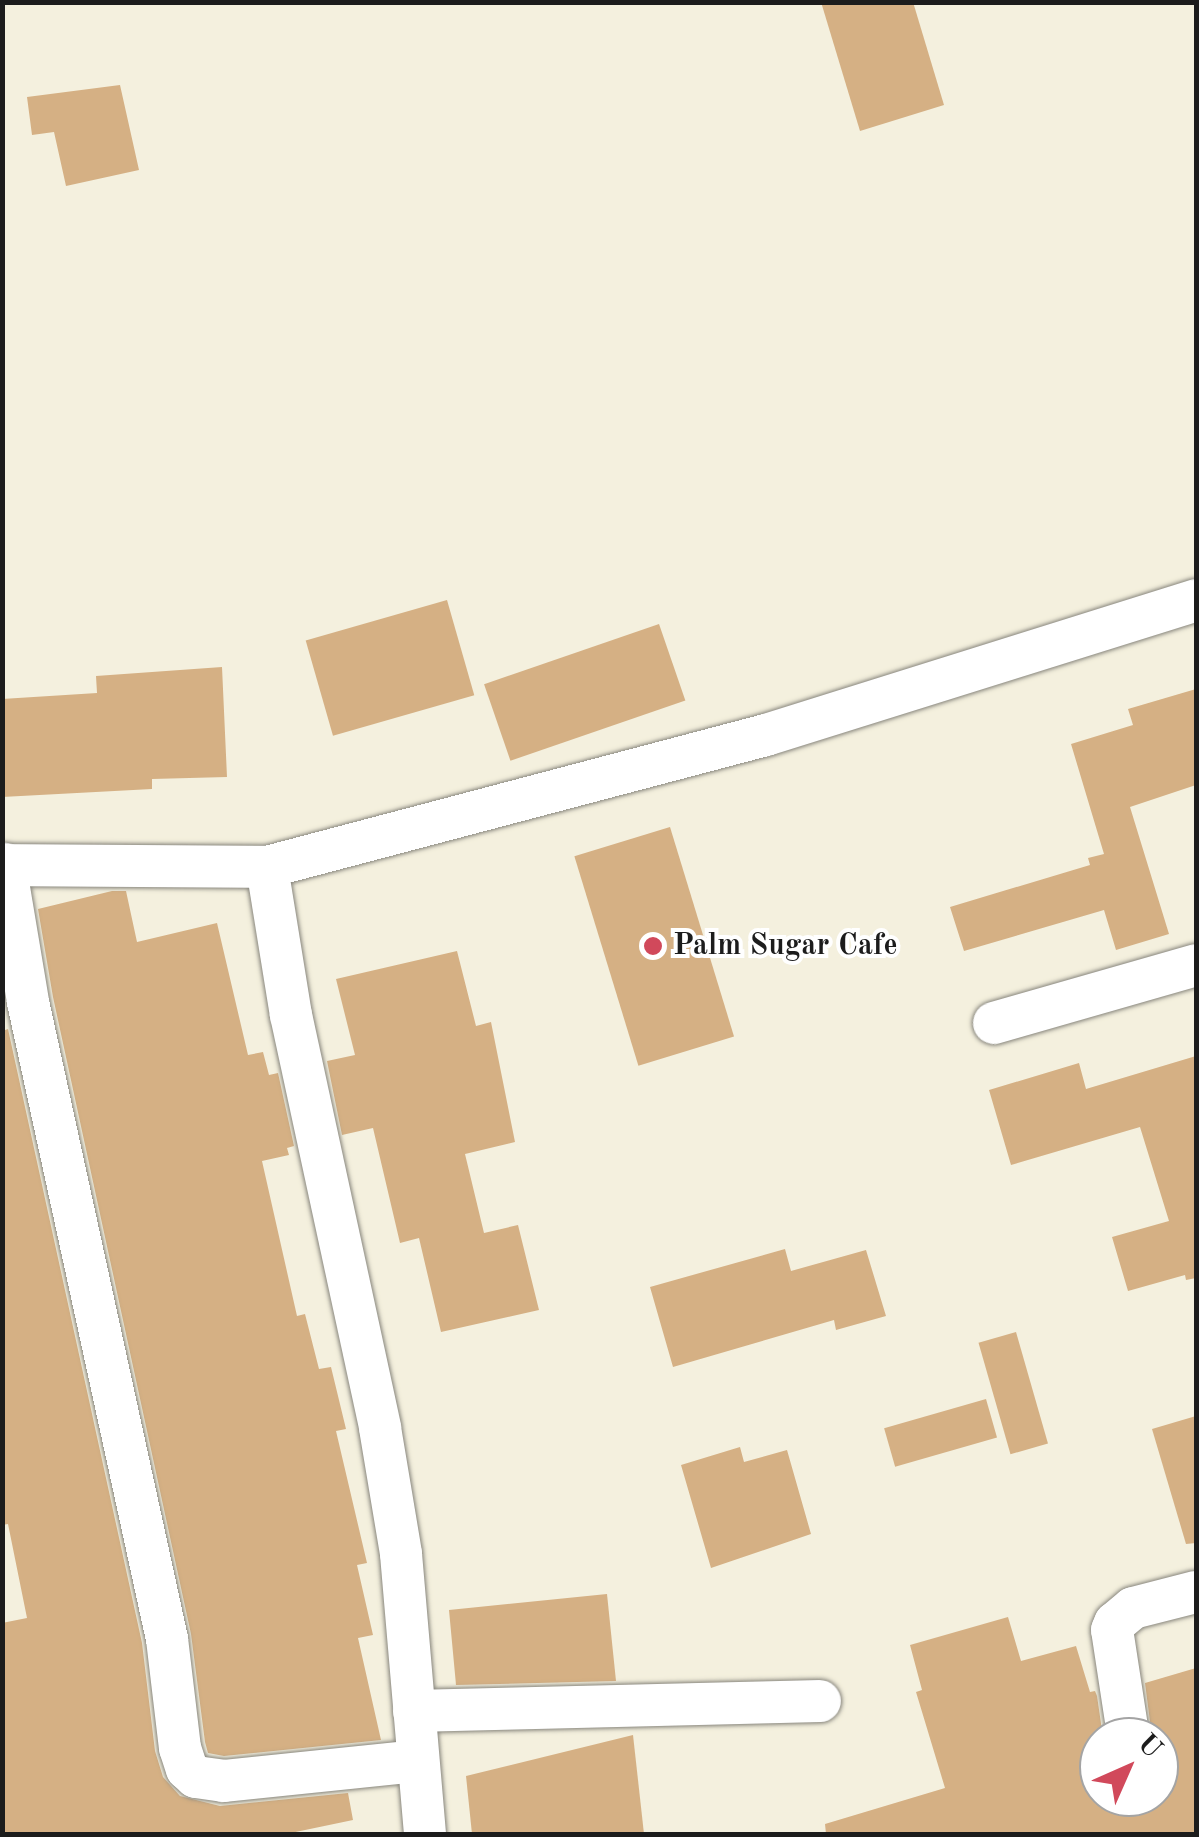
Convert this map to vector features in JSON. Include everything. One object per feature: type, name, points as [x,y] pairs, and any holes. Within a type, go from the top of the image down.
[{"type":"street","points":[[417,1761],[224,1781],[196,1777],[186,1769],[180,1748],[168,1639],[32,1020],[4,864],[267,868],[766,734],[1196,600]]},
{"type":"street","points":[[267,868],[291,1015],[380,1428],[401,1554],[425,1834]]},
{"type":"street","points":[[994,1023],[1196,965]]},
{"type":"street","points":[[1125,1717],[1112,1630],[1115,1623],[1133,1608],[1196,1592]]},
{"type":"street","points":[[414,1712],[820,1701]]},
{"type":"building","points":[[821,2],[913,2],[944,105],[860,131]]},
{"type":"building","points":[[120,85],[139,170],[66,186],[54,132],[32,135],[27,97]]},
{"type":"building","points":[[447,600],[474,695],[333,736],[306,641]]},
{"type":"building","points":[[659,624],[685,701],[510,761],[484,684]]},
{"type":"building","points":[[222,667],[227,777],[152,779],[152,789],[2,797],[2,699],[97,693],[96,676]]},
{"type":"building","points":[[1196,689],[1196,785],[1130,807],[1169,934],[1116,950],[1104,910],[964,951],[950,907],[1090,865],[1088,858],[1104,854],[1071,744],[1133,725],[1128,709]]},
{"type":"building","name":"Palm Sugar Cafe","points":[[670,827],[734,1036],[638,1066],[574,856]]},
{"type":"building","points":[[126,891],[137,942],[217,923],[248,1055],[263,1052],[269,1075],[278,1073],[294,1146],[287,1148],[289,1155],[262,1161],[297,1316],[305,1314],[319,1369],[331,1367],[346,1429],[336,1431],[367,1563],[357,1565],[373,1635],[358,1638],[381,1740],[224,1756],[208,1753],[191,1634],[53,997],[38,909]]},
{"type":"building","points":[[457,951],[476,1026],[491,1022],[515,1142],[465,1154],[484,1233],[518,1225],[539,1310],[441,1332],[419,1238],[400,1243],[373,1128],[342,1135],[327,1061],[355,1055],[336,979]]},
{"type":"building","points":[[8,1029],[142,1643],[155,1751],[163,1777],[180,1796],[220,1806],[348,1793],[353,1820],[286,1834],[2,1834],[2,1623],[27,1618],[8,1524],[2,1525],[2,1031]]},
{"type":"building","points":[[1196,1056],[1196,1278],[1186,1280],[1185,1275],[1128,1291],[1112,1237],[1169,1221],[1140,1127],[1011,1165],[989,1090],[1079,1063],[1086,1089]]},
{"type":"building","points":[[785,1249],[791,1271],[866,1250],[886,1316],[836,1330],[834,1320],[673,1367],[650,1287]]},
{"type":"building","points":[[1016,1332],[1048,1444],[1010,1454],[979,1343]]},
{"type":"building","points":[[986,1399],[997,1437],[895,1467],[884,1428]]},
{"type":"building","points":[[1196,1416],[1196,1543],[1186,1544],[1152,1429]]},
{"type":"building","points":[[740,1447],[744,1462],[787,1450],[811,1534],[711,1568],[681,1465]]},
{"type":"building","points":[[607,1594],[616,1681],[456,1685],[449,1610]]},
{"type":"building","points":[[1008,1617],[1021,1661],[1076,1646],[1090,1692],[1095,1691],[1097,1696],[1100,1717],[1079,1717],[1079,1817],[1179,1817],[1179,1717],[1149,1717],[1145,1683],[1196,1668],[1196,1834],[826,1834],[825,1824],[945,1788],[916,1692],[922,1690],[910,1645]]},
{"type":"building","points":[[633,1735],[644,1834],[472,1834],[466,1776]]},
{"type":"place","name":"Palm Sugar Cafe","points":[[653,946]]}]
